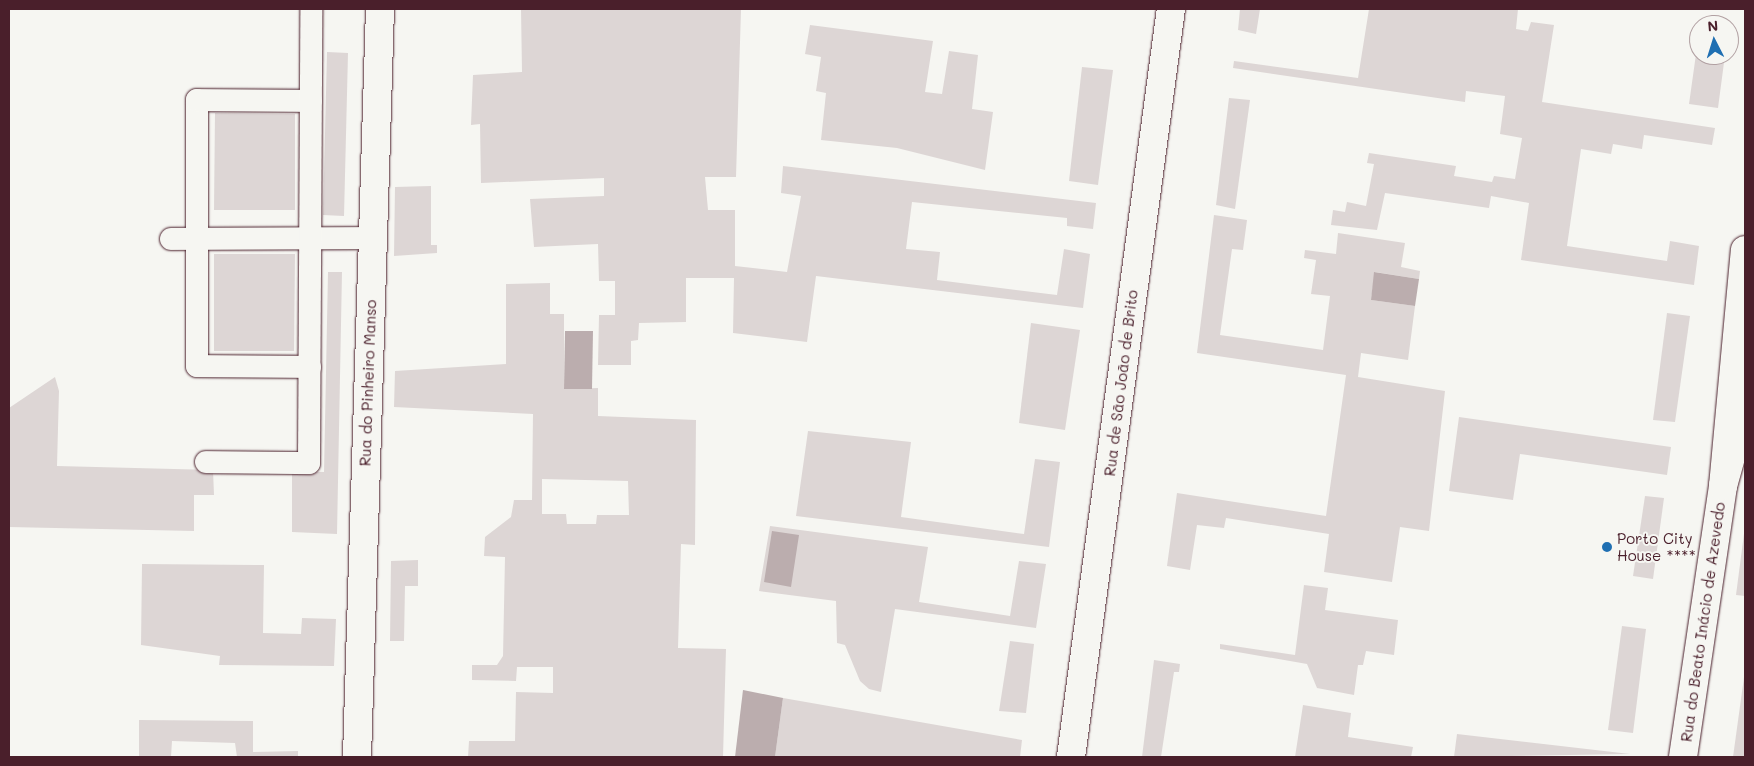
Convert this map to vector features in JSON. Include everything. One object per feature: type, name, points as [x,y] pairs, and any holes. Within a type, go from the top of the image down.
[{"type":"main road","name":"Rua do Pinheiro Manso","points":[[357,757],[380,9]]},
{"type":"main road","name":"Rua de São João de Brito","points":[[1071,757],[1171,9]]},
{"type":"main road","points":[[1723,486],[1745,250]]},
{"type":"main road","points":[[1723,486],[1745,407]]},
{"type":"main road","name":"Rua do Beato Inácio de Azevedo","points":[[1683,757],[1723,486]]},
{"type":"lane","points":[[206,462],[309,462],[311,9]]},
{"type":"lane","points":[[373,9],[380,9]]},
{"type":"lane","points":[[310,367],[197,366],[197,100],[311,101]]},
{"type":"lane","points":[[170,239],[373,238]]},
{"type":"shaded area","points":[[521,9],[741,9],[736,177],[705,177],[708,210],[735,210],[735,266],[787,272],[801,196],[781,193],[783,166],[1096,203],[1093,229],[1067,226],[1067,218],[912,202],[906,249],[940,252],[937,280],[1057,295],[1064,249],[1090,254],[1083,308],[816,276],[807,342],[733,333],[734,278],[686,278],[686,322],[639,323],[638,340],[631,341],[631,365],[598,365],[599,315],[615,315],[615,281],[599,281],[598,244],[534,247],[530,199],[604,196],[604,178],[481,183],[480,124],[471,125],[473,75],[522,72]]},
{"type":"shaded area","points":[[1240,9],[1260,9],[1256,34],[1238,30]]},
{"type":"shaded area","points":[[1369,9],[1518,9],[1516,29],[1528,31],[1531,22],[1554,25],[1542,102],[1715,128],[1712,145],[1644,135],[1642,149],[1613,144],[1611,154],[1581,149],[1567,246],[1667,261],[1670,241],[1699,246],[1694,285],[1521,260],[1529,203],[1491,196],[1489,208],[1385,193],[1377,230],[1331,225],[1333,210],[1345,212],[1347,202],[1366,206],[1374,164],[1367,163],[1369,153],[1456,166],[1454,176],[1492,182],[1494,176],[1515,179],[1522,138],[1500,134],[1505,96],[1466,91],[1465,102],[1233,68],[1234,61],[1358,78]]},
{"type":"shaded area","points":[[810,25],[933,41],[925,92],[942,94],[949,51],[978,55],[972,109],[993,112],[985,170],[897,148],[821,140],[826,93],[816,91],[821,57],[805,54]]},
{"type":"shaded area","points":[[327,52],[348,53],[344,216],[323,215]]},
{"type":"shaded area","points":[[1694,65],[1724,65],[1718,108],[1689,104]]},
{"type":"shaded area","points":[[1082,67],[1113,70],[1098,185],[1069,181]]},
{"type":"shaded area","points":[[1229,98],[1250,100],[1235,209],[1216,205]]},
{"type":"shaded area","points":[[215,113],[295,114],[295,210],[214,210]]},
{"type":"shaded area","points":[[431,186],[431,245],[437,245],[437,253],[394,256],[395,187]]},
{"type":"shaded area","points":[[1214,215],[1247,220],[1243,250],[1232,249],[1220,335],[1323,350],[1330,296],[1311,294],[1316,260],[1304,258],[1305,250],[1336,254],[1338,233],[1405,243],[1401,267],[1420,271],[1419,279],[1375,272],[1371,300],[1415,306],[1408,360],[1361,353],[1358,377],[1445,391],[1429,531],[1400,527],[1392,582],[1324,572],[1329,534],[1226,518],[1224,528],[1197,525],[1190,570],[1167,566],[1177,493],[1326,516],[1346,375],[1197,353]]},
{"type":"shaded area","points":[[214,254],[295,254],[294,351],[214,351]]},
{"type":"shaded area","points":[[328,272],[342,272],[337,534],[292,532],[292,471],[324,472]]},
{"type":"shaded area","points":[[1374,272],[1419,279],[1415,306],[1371,300]]},
{"type":"shaded area","points":[[550,283],[550,314],[564,314],[564,389],[598,388],[598,416],[696,420],[695,545],[681,544],[678,648],[726,649],[723,757],[468,757],[469,741],[515,741],[516,692],[553,693],[553,667],[517,667],[516,681],[472,680],[472,665],[497,665],[503,656],[505,557],[484,556],[485,537],[511,517],[514,500],[532,500],[533,414],[394,407],[395,371],[506,364],[506,284]],"holes":[[[542,479],[628,481],[629,515],[597,515],[596,524],[567,524],[566,514],[542,514]]]},
{"type":"shaded area","points":[[1667,313],[1690,316],[1675,422],[1653,420]]},
{"type":"shaded area","points":[[1031,323],[1080,330],[1065,430],[1019,423]]},
{"type":"shaded area","points":[[565,331],[593,331],[592,389],[564,389]]},
{"type":"shaded area","points":[[55,377],[59,391],[57,466],[213,470],[214,495],[194,495],[194,531],[9,527],[9,408]]},
{"type":"shaded area","points":[[1459,417],[1671,447],[1667,475],[1520,454],[1513,500],[1449,491]]},
{"type":"shaded area","points":[[808,431],[911,442],[901,517],[1024,534],[1035,459],[1060,462],[1049,547],[796,516]]},
{"type":"shaded area","points":[[1645,496],[1664,498],[1653,579],[1633,576]]},
{"type":"shaded area","points":[[770,526],[928,547],[919,602],[1010,616],[1019,561],[1046,564],[1036,628],[895,609],[881,692],[869,689],[860,681],[845,645],[837,643],[836,601],[759,591]]},
{"type":"shaded area","points":[[1745,526],[1745,596],[1736,595]]},
{"type":"shaded area","points":[[772,531],[799,535],[791,587],[764,582]]},
{"type":"shaded area","points":[[418,560],[418,586],[405,586],[404,641],[390,641],[391,561]]},
{"type":"shaded area","points":[[142,564],[264,565],[263,633],[301,634],[302,618],[336,619],[334,666],[219,665],[220,656],[141,645]]},
{"type":"shaded area","points":[[1304,585],[1328,588],[1325,610],[1398,620],[1394,655],[1366,651],[1363,665],[1358,665],[1354,695],[1317,688],[1307,664],[1220,649],[1220,644],[1295,655]]},
{"type":"shaded area","points":[[1622,626],[1646,629],[1633,733],[1608,730]]},
{"type":"shaded area","points":[[1010,641],[1034,644],[1026,713],[999,711]]},
{"type":"shaded area","points":[[1154,660],[1180,664],[1179,672],[1174,672],[1161,757],[1142,757]]},
{"type":"shaded area","points":[[1745,670],[1745,757],[1733,757]]},
{"type":"shaded area","points":[[743,690],[783,698],[775,757],[735,757]]},
{"type":"shaded area","points":[[783,698],[1022,740],[1020,757],[775,757]]},
{"type":"shaded area","points":[[1303,705],[1351,713],[1348,737],[1413,747],[1411,757],[1295,757]]},
{"type":"shaded area","points":[[139,720],[253,721],[253,752],[298,751],[298,757],[237,757],[235,743],[172,741],[171,757],[139,757]]},
{"type":"shaded area","points":[[1457,734],[1630,754],[1454,757]]},
{"type":"place","name":"Porto City House ****","points":[[1607,547]]}]
